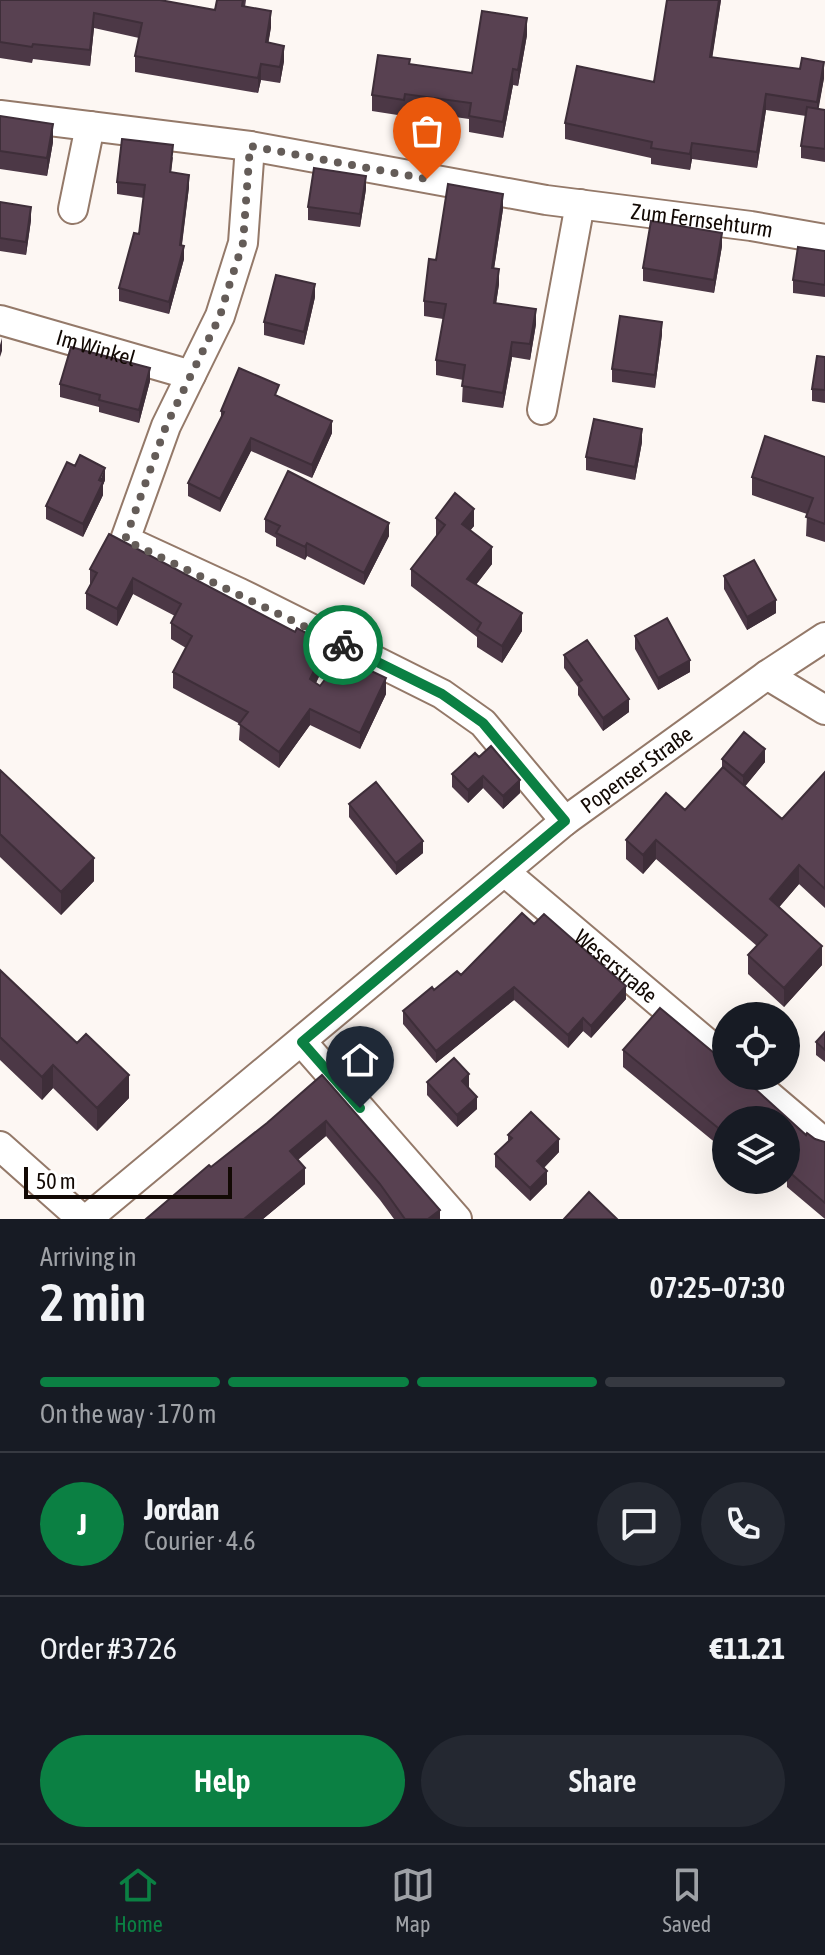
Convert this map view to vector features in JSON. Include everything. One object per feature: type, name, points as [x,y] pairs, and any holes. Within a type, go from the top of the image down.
[{"type":"street","name":"Zum Fernsehturm","points":[[0,115],[250,146],[580,204],[751,226],[825,239]]},
{"type":"street","points":[[73,209],[90,126]]},
{"type":"street","points":[[250,146],[243,243],[220,316],[166,426],[125,540],[240,593],[442,694],[483,723],[565,821]]},
{"type":"street","points":[[542,410],[580,204]]},
{"type":"street","name":"Im Winkel","points":[[0,320],[191,375]]},
{"type":"street","name":"Popenser Straße","points":[[84,1219],[302,1042],[565,821],[767,675],[825,637]]},
{"type":"street","points":[[767,675],[825,710]]},
{"type":"street","name":"Weserstraße","points":[[506,873],[712,1047]]},
{"type":"street","points":[[302,1042],[457,1219]]},
{"type":"street","points":[[763,1090],[825,1143]]},
{"type":"street","points":[[0,1146],[84,1219]]},
{"type":"building","points":[[0,0],[160,0],[215,10],[217,0],[243,0],[242,6],[271,11],[266,42],[284,46],[280,67],[261,64],[258,78],[135,56],[142,23],[94,13],[90,50],[0,42]]},
{"type":"building","points":[[667,0],[719,0],[710,57],[800,69],[802,58],[824,62],[817,102],[766,94],[757,152],[692,143],[690,154],[651,148],[652,142],[565,123],[577,66],[654,82]]},
{"type":"building","points":[[482,11],[527,18],[518,70],[513,69],[503,122],[469,116],[471,103],[405,94],[404,100],[372,95],[378,55],[410,59],[409,64],[472,73]]},
{"type":"building","points":[[807,107],[825,110],[825,149],[801,146]]},
{"type":"building","points":[[0,116],[53,124],[47,158],[0,151]]},
{"type":"building","points":[[122,139],[173,145],[170,172],[189,175],[180,245],[184,246],[169,302],[119,288],[134,233],[139,234],[145,185],[117,182]]},
{"type":"building","points":[[314,168],[366,176],[360,214],[308,207]]},
{"type":"building","points":[[448,184],[503,194],[492,268],[499,269],[494,303],[536,309],[530,344],[512,342],[503,393],[462,386],[465,365],[436,360],[446,304],[424,301],[429,259],[436,260]]},
{"type":"building","points":[[0,202],[31,207],[26,242],[0,238]]},
{"type":"building","points":[[651,221],[722,233],[714,280],[643,268]]},
{"type":"building","points":[[798,247],[825,251],[825,285],[793,280]]},
{"type":"building","points":[[276,275],[315,284],[304,332],[264,322]]},
{"type":"building","points":[[620,316],[662,322],[655,375],[612,369]]},
{"type":"building","points":[[71,347],[150,368],[139,410],[99,400],[100,395],[60,384]]},
{"type":"building","points":[[817,356],[825,357],[825,390],[812,389]]},
{"type":"building","points":[[239,368],[279,385],[275,395],[332,421],[312,465],[251,438],[220,499],[188,483],[224,412],[221,411]]},
{"type":"building","points":[[594,419],[642,429],[635,467],[586,457]]},
{"type":"building","points":[[765,436],[825,457],[825,524],[806,517],[813,498],[752,477]]},
{"type":"building","points":[[80,455],[105,468],[99,480],[103,482],[83,524],[46,506],[67,462],[75,466]]},
{"type":"building","points":[[288,471],[389,523],[364,573],[307,543],[305,547],[276,533],[280,526],[265,519]]},
{"type":"building","points":[[455,493],[474,509],[462,524],[492,547],[467,579],[522,613],[502,646],[477,630],[481,623],[411,569],[445,525],[436,518]]},
{"type":"building","points":[[109,534],[295,632],[297,628],[327,644],[310,679],[320,686],[342,657],[386,678],[360,733],[310,709],[279,752],[239,724],[248,712],[173,672],[192,636],[171,623],[181,604],[133,578],[117,609],[86,593],[97,573],[90,569]]},
{"type":"building","points":[[754,560],[776,600],[747,617],[724,576]]},
{"type":"building","points":[[667,618],[690,660],[658,678],[635,636]]},
{"type":"building","points":[[587,640],[629,699],[603,718],[578,683],[582,680],[564,655]]},
{"type":"building","points":[[744,732],[765,749],[743,776],[722,759]]},
{"type":"building","points":[[491,746],[520,780],[503,796],[483,776],[468,790],[452,774],[475,753],[479,757]]},
{"type":"building","points":[[723,767],[782,819],[825,772],[825,889],[799,865],[770,899],[822,946],[784,988],[748,955],[767,935],[656,840],[643,855],[626,840],[666,793],[685,810]]},
{"type":"building","points":[[0,770],[94,858],[61,892],[0,834]]},
{"type":"building","points":[[376,782],[423,841],[396,863],[349,804]]},
{"type":"building","points":[[522,913],[534,924],[544,914],[626,986],[591,1026],[583,1018],[568,1035],[514,987],[436,1051],[403,1011],[457,971],[461,975]]},
{"type":"building","points":[[0,970],[77,1043],[86,1034],[129,1075],[97,1108],[53,1065],[42,1077],[0,1037]]},
{"type":"building","points":[[660,1008],[712,1051],[712,1090],[756,1090],[774,1106],[712,1106],[712,1123],[623,1050]]},
{"type":"building","points":[[825,1032],[825,1050],[816,1042]]},
{"type":"building","points":[[454,1058],[469,1074],[462,1081],[477,1097],[457,1115],[427,1082]]},
{"type":"building","points":[[322,1075],[440,1210],[428,1219],[405,1219],[380,1184],[326,1121],[290,1151],[305,1168],[244,1219],[146,1219],[209,1165],[211,1167],[267,1123]]},
{"type":"building","points":[[531,1112],[559,1139],[537,1161],[547,1171],[530,1188],[495,1154],[512,1138],[508,1135]]},
{"type":"building","points":[[800,1130],[825,1142],[825,1203],[800,1181]]},
{"type":"building","points":[[589,1192],[617,1219],[564,1219]]},
{"type":"way so far","points":[[343,645],[125,540],[166,426],[220,316],[243,243],[250,146],[427,179]]},
{"type":"route","points":[[343,645],[442,694],[483,723],[565,821],[302,1042],[360,1108]]}]
